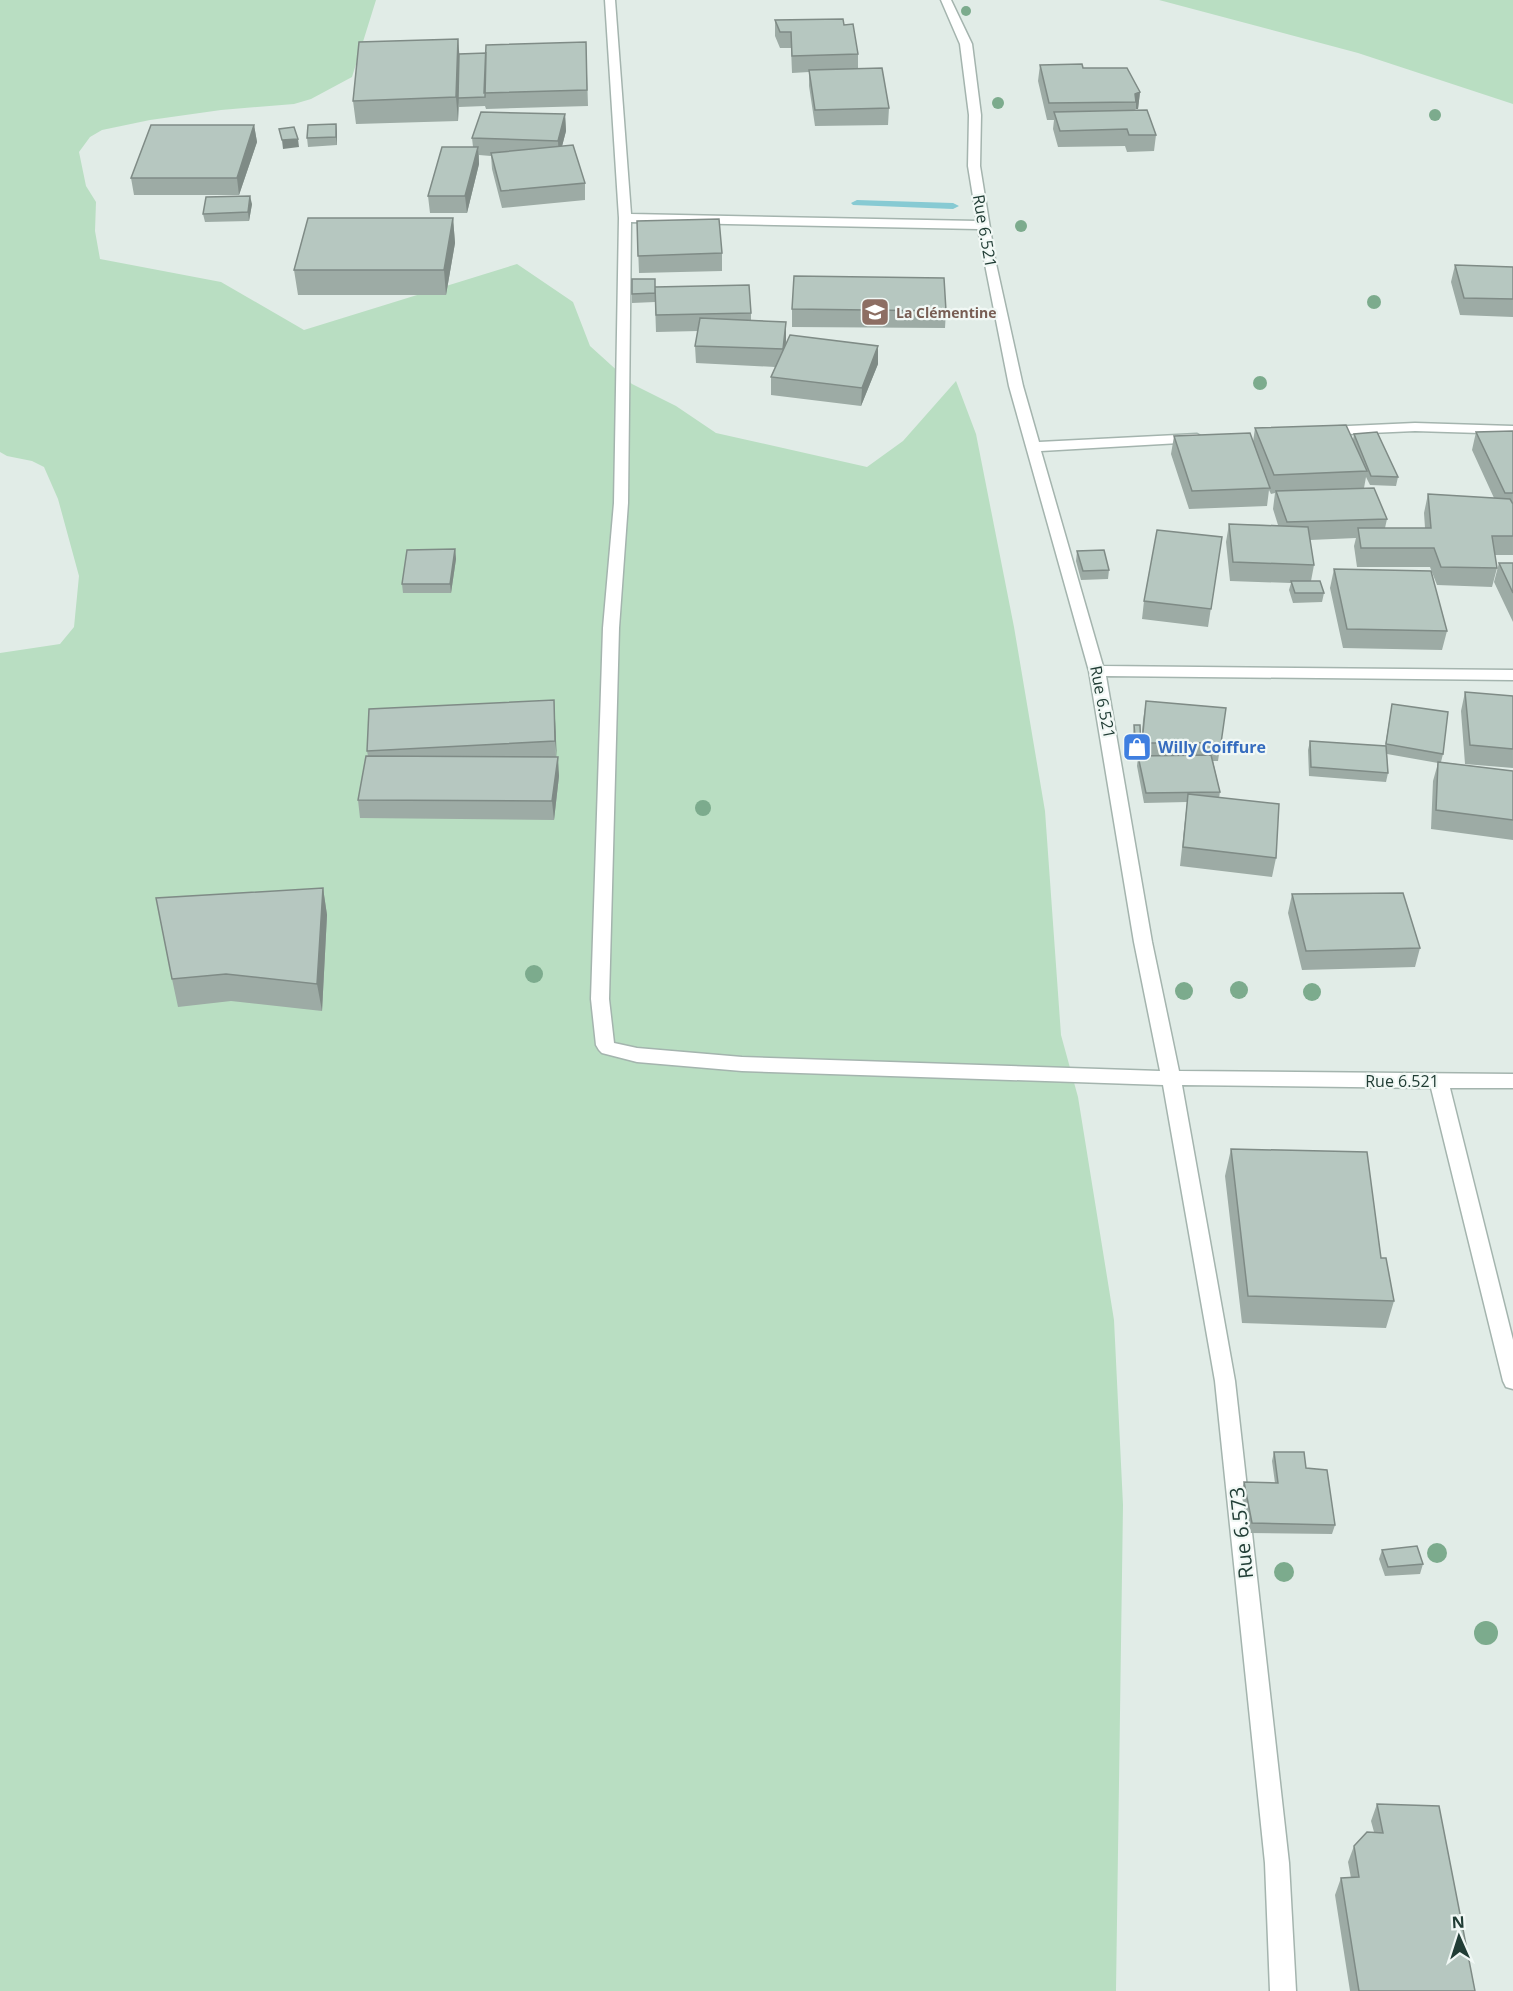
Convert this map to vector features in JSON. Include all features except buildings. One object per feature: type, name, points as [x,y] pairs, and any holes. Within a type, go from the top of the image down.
[{"type":"street","points":[[610,0],[625,218],[621,503],[611,628],[600,999],[605,1045],[608,1048],[637,1055],[742,1064],[1171,1078]]},
{"type":"street","name":"Rue 6.521","points":[[946,0],[966,44],[975,115],[974,166],[983,225],[1016,386],[1097,671],[1143,942],[1171,1078],[1513,1081]]},
{"type":"street","points":[[625,218],[983,225]]},
{"type":"street","points":[[1307,432],[1415,427],[1513,430]]},
{"type":"street","points":[[1033,447],[1212,438]]},
{"type":"street","points":[[1097,671],[1513,675]]},
{"type":"street","name":"Rue 6.573","points":[[1171,1078],[1225,1381],[1276,1863],[1283,1991]]},
{"type":"street","points":[[1439,1082],[1513,1381]]},
{"type":"green space","points":[[0,0],[376,0],[352,77],[311,99],[294,104],[221,110],[150,120],[102,130],[90,137],[79,152],[86,186],[96,202],[95,231],[100,259],[221,282],[304,330],[517,264],[573,302],[590,346],[632,384],[676,406],[716,433],[867,467],[903,441],[956,381],[976,434],[1014,627],[1045,811],[1061,1035],[1078,1097],[1114,1320],[1123,1505],[1116,1991],[0,1991],[0,653],[60,644],[74,627],[79,576],[58,499],[44,467],[32,461],[7,456],[0,452]]},
{"type":"green space","points":[[1159,0],[1513,0],[1513,104],[1358,53]]},
{"type":"waterway","points":[[857,203],[953,206]]},
{"type":"place","name":"La Clémentine","points":[[875,312]]},
{"type":"place","name":"Willy Coiffure","points":[[1137,747]]}]
